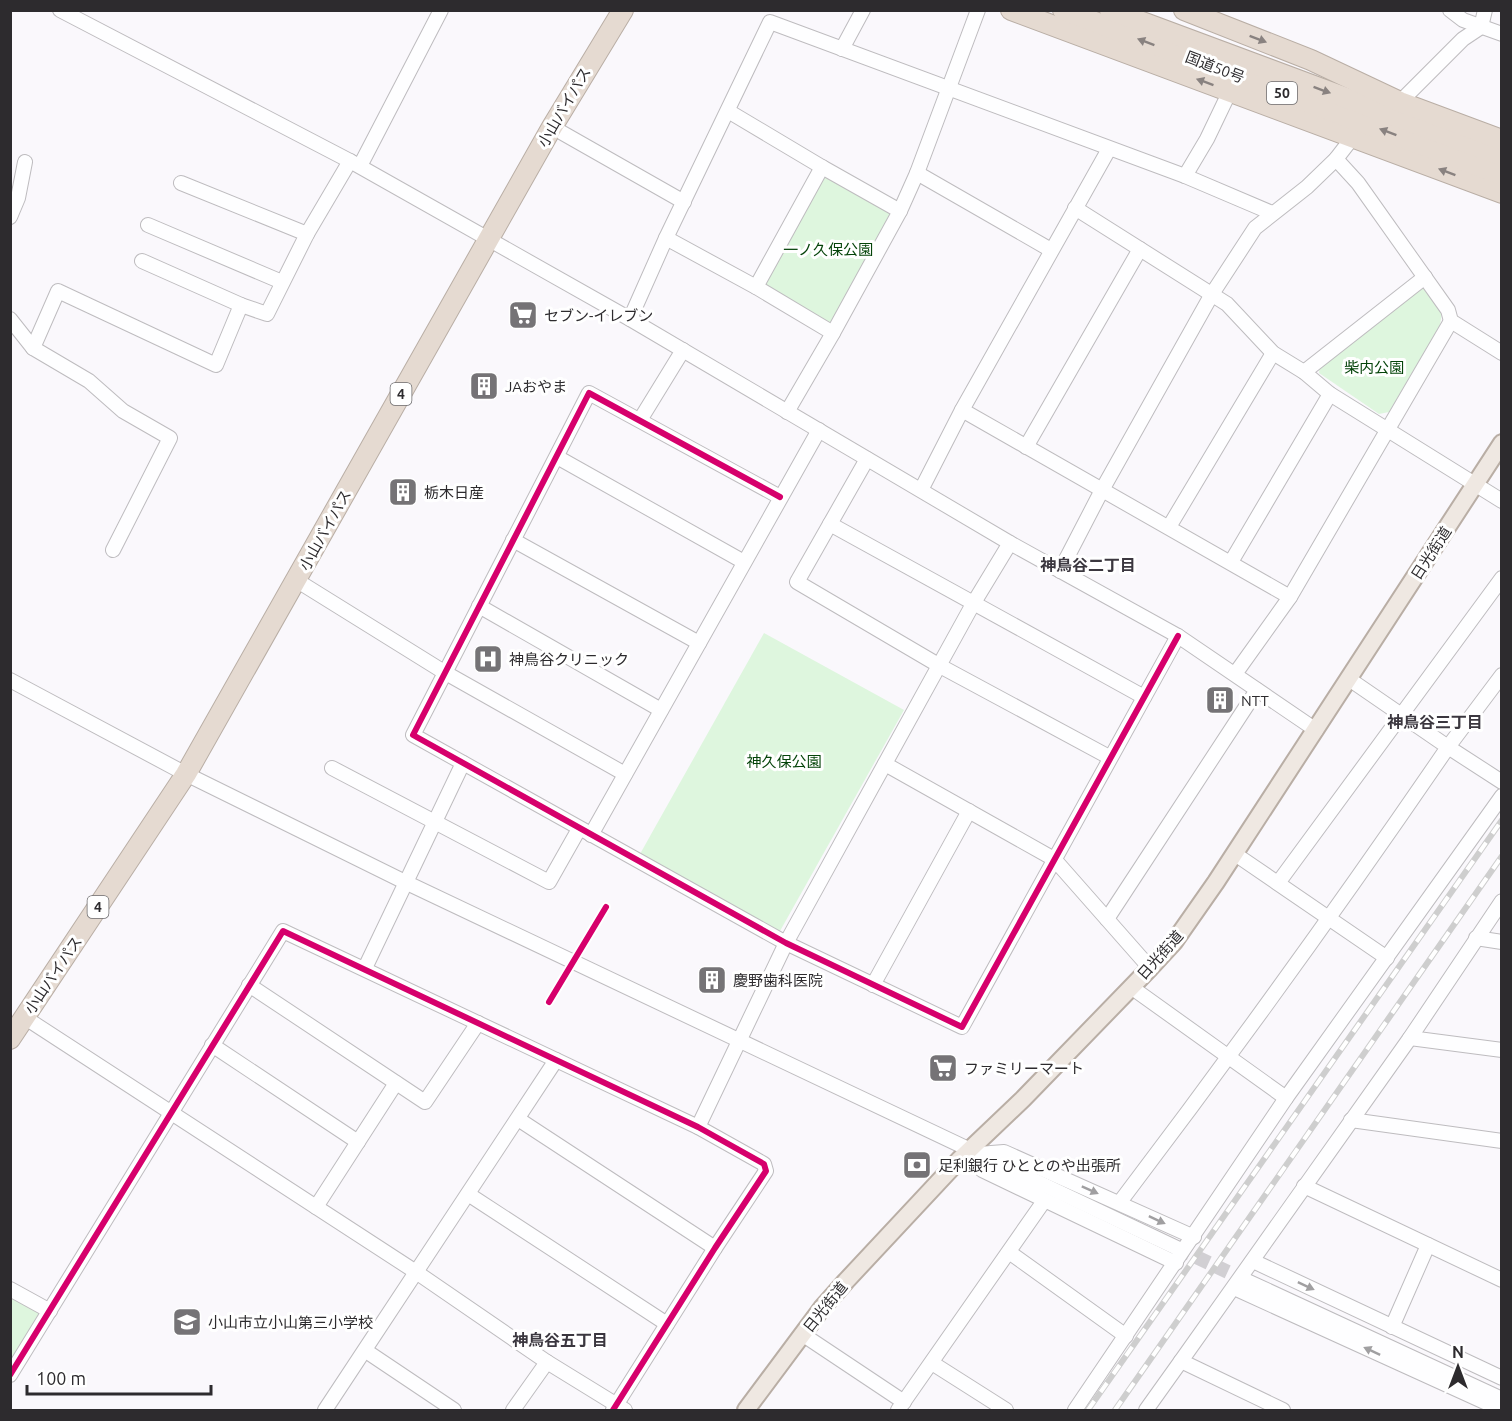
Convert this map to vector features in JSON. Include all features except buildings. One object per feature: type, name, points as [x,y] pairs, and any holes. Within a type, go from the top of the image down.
[{"type":"highway","name":"小山バイパス","points":[[10,1039],[186,774],[552,127],[623,10]]},
{"type":"highway","points":[[1011,10],[1502,193]]},
{"type":"highway","name":"国道50号","points":[[1063,10],[1502,175]]},
{"type":"highway","name":"国道50号","points":[[1110,10],[1502,156]]},
{"type":"highway","points":[[1193,12],[1311,60],[1400,102],[1502,140]]},
{"type":"main road","name":"日光街道","points":[[746,1410],[802,1334],[846,1281],[1150,968],[1193,916],[1502,443]]},
{"type":"street","points":[[60,10],[355,164],[630,319],[1010,543],[1178,636],[1316,730]]},
{"type":"street","points":[[142,261],[241,305],[267,314],[307,234],[355,164],[441,10]]},
{"type":"street","points":[[842,49],[864,10]]},
{"type":"street","points":[[787,412],[900,211],[978,10]]},
{"type":"street","points":[[1450,10],[1463,20],[1502,34]]},
{"type":"street","points":[[1400,102],[1463,39],[1481,27],[1485,10]]},
{"type":"street","points":[[630,319],[666,238],[770,22],[1185,176],[1272,213]]},
{"type":"street","points":[[1185,176],[1207,140],[1230,91]]},
{"type":"street","points":[[729,111],[900,211]]},
{"type":"street","points":[[552,127],[684,202]]},
{"type":"street","points":[[1060,571],[1102,490],[1212,294],[1255,228],[1307,187],[1336,159],[1353,137]]},
{"type":"street","points":[[921,490],[962,410],[1109,149]]},
{"type":"street","points":[[1336,159],[1358,183],[1425,277],[1448,310],[1451,321],[1502,353]]},
{"type":"street","points":[[10,217],[18,198],[25,162]]},
{"type":"street","points":[[756,286],[822,167]]},
{"type":"street","points":[[916,173],[1051,250]]},
{"type":"street","points":[[181,183],[307,234]]},
{"type":"street","points":[[1076,208],[1227,304],[1273,352],[1304,372],[1330,394],[1502,501]]},
{"type":"street","points":[[148,225],[282,282]]},
{"type":"street","points":[[666,238],[756,286],[833,333]]},
{"type":"street","points":[[1026,447],[1140,249]]},
{"type":"street","points":[[1304,372],[1425,277]]},
{"type":"street","points":[[33,348],[58,291],[216,365],[241,305]]},
{"type":"street","points":[[10,319],[33,348],[89,381],[123,411],[170,438],[113,550]]},
{"type":"street","points":[[1235,674],[1290,597],[1451,321]]},
{"type":"street","points":[[640,420],[683,350]]},
{"type":"street","points":[[1170,527],[1273,352]]},
{"type":"street","points":[[780,497],[589,393],[412,735],[786,943],[962,1027],[1109,757],[1178,636]]},
{"type":"street","points":[[1231,562],[1330,394]]},
{"type":"street","points":[[962,410],[1290,597]]},
{"type":"street","points":[[332,768],[435,820],[549,882],[625,774],[819,430]]},
{"type":"street","points":[[557,457],[744,562]]},
{"type":"street","points":[[867,459],[797,582],[940,666],[1109,757]]},
{"type":"street","points":[[830,524],[1144,697]]},
{"type":"street","points":[[513,540],[699,643]]},
{"type":"street","points":[[698,1127],[786,943],[1010,543]]},
{"type":"street","points":[[1278,883],[1502,578]]},
{"type":"street","points":[[296,580],[444,672],[625,774]]},
{"type":"street","points":[[479,606],[661,710]]},
{"type":"street","points":[[1120,1202],[1229,1058],[1448,747],[1502,675]]},
{"type":"street","points":[[1349,679],[1502,782]]},
{"type":"street","points":[[10,680],[186,774],[405,882],[1178,1248]]},
{"type":"street","points":[[1107,919],[1257,690]]},
{"type":"street","points":[[365,968],[463,763]]},
{"type":"street","points":[[885,764],[1054,859],[1150,968]]},
{"type":"street","points":[[1076,1410],[1286,1098],[1502,796]]},
{"type":"street","points":[[873,985],[969,811]]},
{"type":"street","points":[[1235,854],[1387,958]]},
{"type":"street","points":[[1146,1410],[1410,1038],[1502,901]]},
{"type":"street","points":[[10,1375],[50,1311],[171,1113],[212,1045],[283,931],[698,1127],[764,1164],[766,1171],[667,1324],[618,1408],[416,1272],[171,1113],[24,1017]]},
{"type":"street","points":[[1476,938],[1502,942]]},
{"type":"street","points":[[249,986],[426,1102],[478,1023]]},
{"type":"street","points":[[1131,987],[1286,1098]]},
{"type":"street","points":[[1410,1038],[1502,1050]]},
{"type":"street","points":[[212,1045],[358,1142]]},
{"type":"street","points":[[325,1410],[366,1351],[555,1060]]},
{"type":"street","points":[[316,1207],[396,1083]]},
{"type":"street","points":[[518,1119],[715,1248]]},
{"type":"street","points":[[1351,1120],[1502,1141]]},
{"type":"street","points":[[973,1152],[982,1170],[1176,1263]]},
{"type":"street","points":[[973,1152],[1004,1152],[1194,1237]]},
{"type":"street","points":[[1304,1186],[1502,1280]]},
{"type":"street","points":[[468,1194],[667,1324]]},
{"type":"street","points":[[802,1334],[901,1406],[1044,1201]]},
{"type":"street","points":[[1392,1327],[1428,1245]]},
{"type":"street","points":[[1009,1252],[1126,1336]]},
{"type":"street","points":[[1253,1262],[1502,1378]]},
{"type":"street","points":[[1247,1281],[1502,1399]]},
{"type":"street","points":[[1234,1288],[1502,1410]]},
{"type":"street","points":[[10,1289],[50,1311]]},
{"type":"street","points":[[366,1351],[454,1410]]},
{"type":"street","points":[[1181,1361],[1283,1410]]},
{"type":"street","points":[[513,1410],[547,1362]]},
{"type":"street","points":[[933,1363],[1005,1410]]},
{"type":"green space","name":"一ノ久保公園","points":[[824,173],[894,212],[832,324],[762,285]]},
{"type":"green space","name":"柴内公園","points":[[1422,287],[1442,313],[1440,325],[1389,412],[1379,414],[1319,373],[1320,363]]},
{"type":"green space","name":"神久保公園","points":[[764,633],[904,710],[780,931],[640,854]]},
{"type":"green space","points":[[11,1291],[36,1306],[40,1316],[11,1362]]},
{"type":"tunnel","points":[[1177,1248],[1247,1281]]},
{"type":"railway","points":[[1088,1410],[1502,820]]},
{"type":"railway","points":[[1115,1410],[1502,856]]},
{"type":"cycle path","points":[[780,497],[589,393],[413,735],[786,943],[962,1027],[1178,636]]},
{"type":"cycle path","points":[[549,1002],[606,907]]},
{"type":"cycle path","points":[[10,1375],[283,931],[698,1127],[764,1164],[766,1171],[613,1410]]},
{"type":"place","name":"セブン-イレブン","points":[[523,315]]},
{"type":"place","name":"JAおやま","points":[[484,386]]},
{"type":"place","name":"栃木日産","points":[[403,492]]},
{"type":"place","name":"神鳥谷クリニック","points":[[488,659]]},
{"type":"place","name":"NTT","points":[[1220,700]]},
{"type":"place","name":"慶野歯科医院","points":[[712,980]]},
{"type":"place","name":"ファミリーマート","points":[[943,1068]]},
{"type":"place","name":"足利銀行 ひととのや出張所","points":[[917,1165]]},
{"type":"place","name":"小山市立小山第三小学校","points":[[187,1322]]},
{"type":"district","name":"神鳥谷二丁目","points":[[1088,565]]},
{"type":"district","name":"神鳥谷三丁目","points":[[1435,722]]},
{"type":"district","name":"神鳥谷五丁目","points":[[560,1340]]}]
